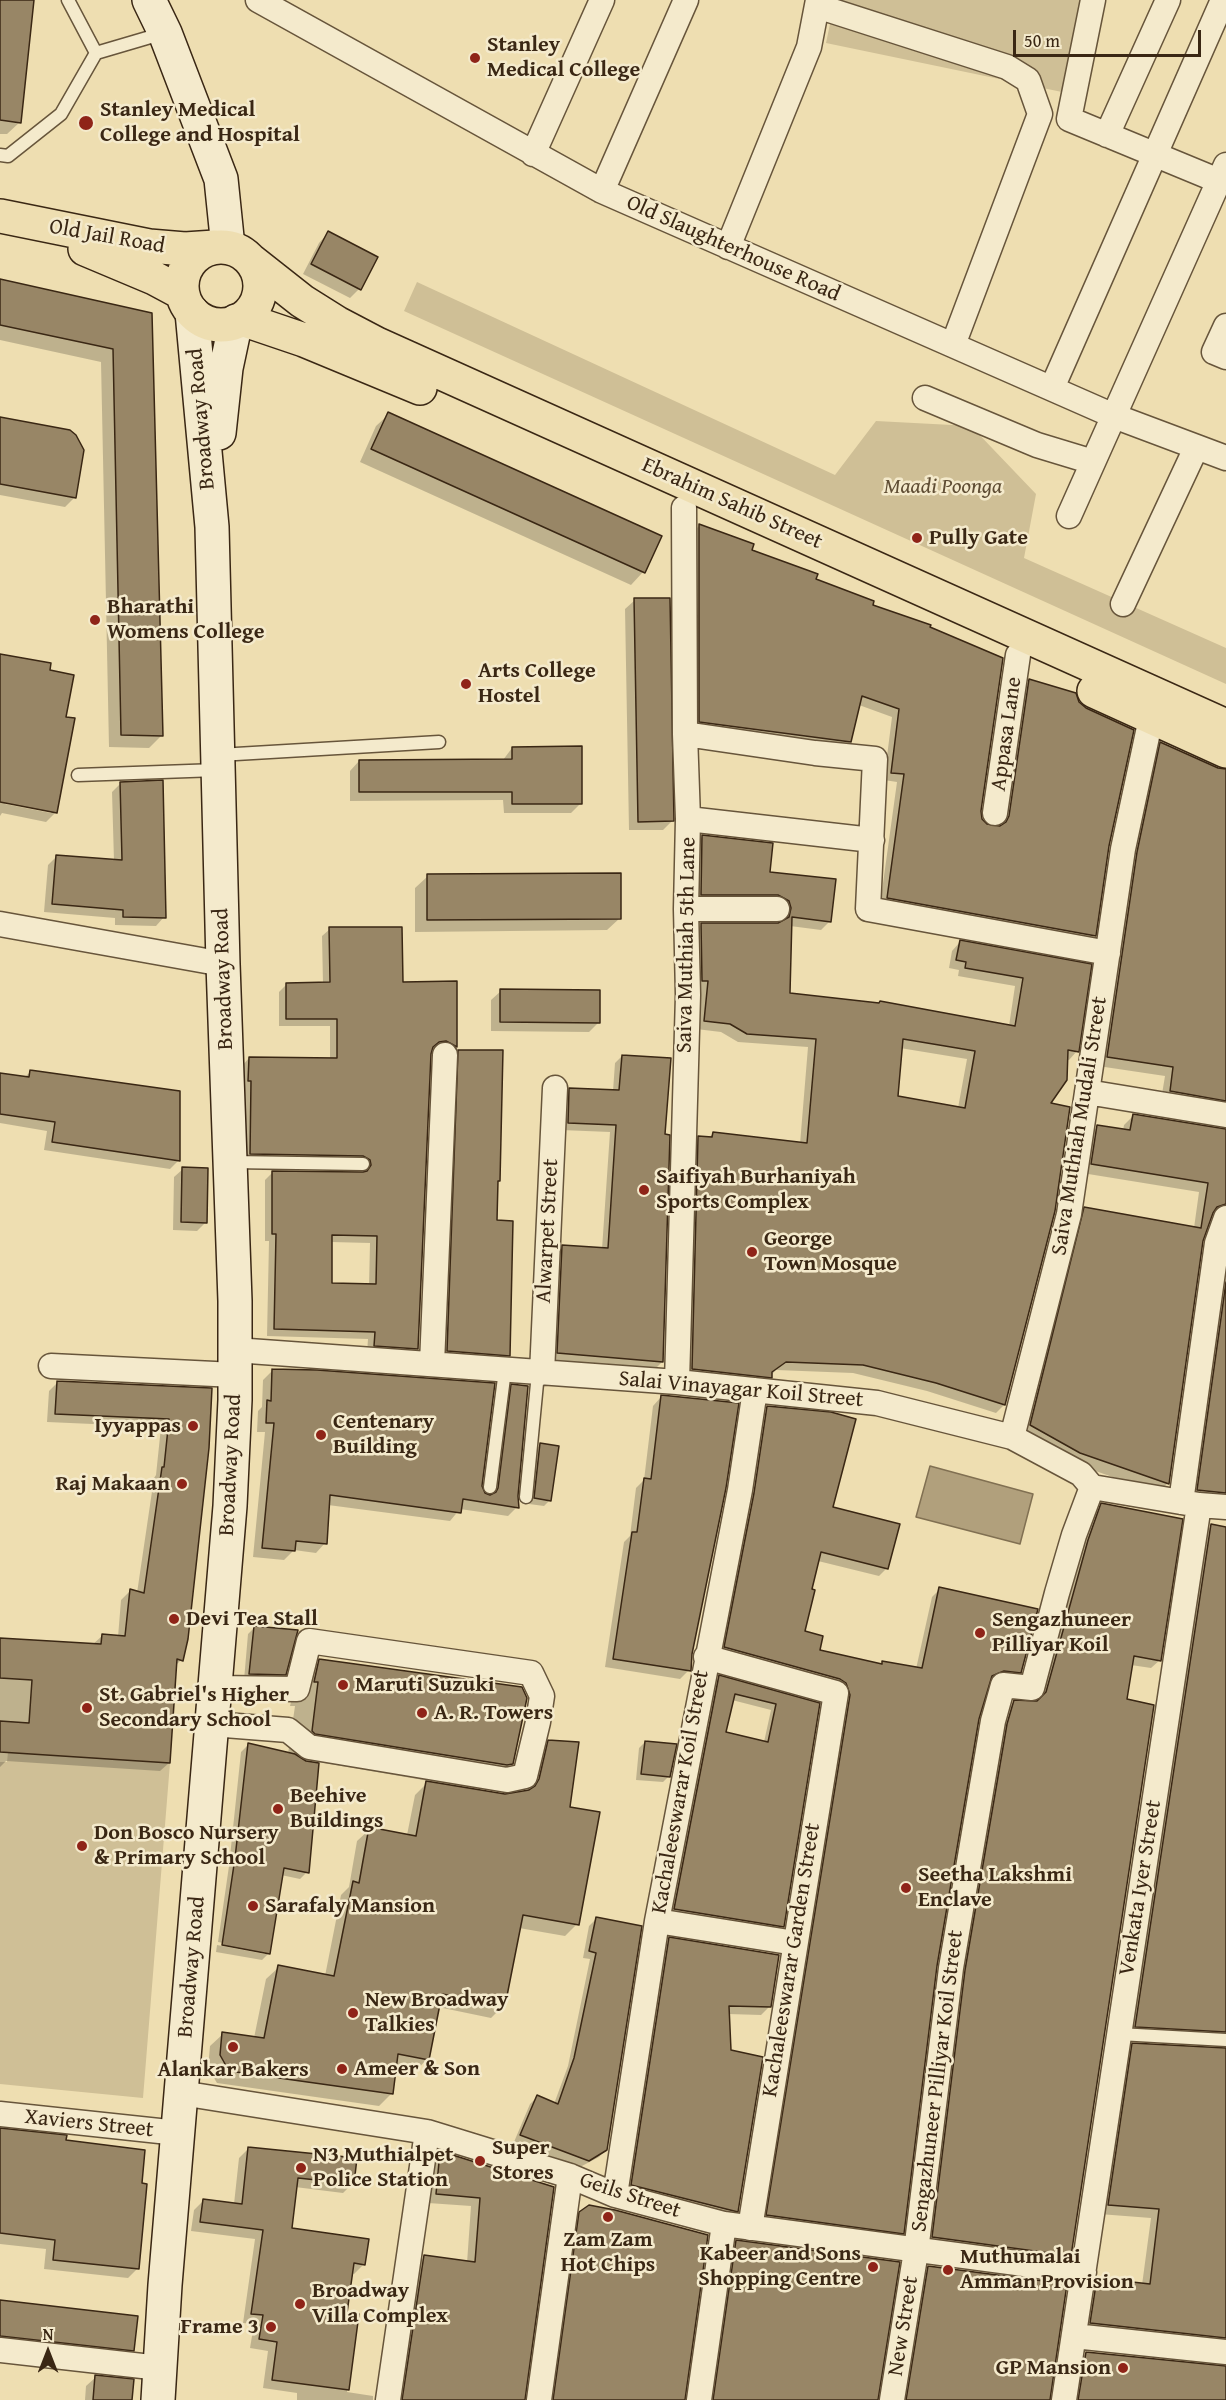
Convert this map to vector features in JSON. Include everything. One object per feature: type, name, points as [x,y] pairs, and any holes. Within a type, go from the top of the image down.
[{"type":"main road","points":[[149,0],[165,33],[221,178],[231,251]]},
{"type":"main road","name":"Old Jail Road","points":[[0,217],[149,246],[231,251]]},
{"type":"main road","name":"Old Jail Road","points":[[0,217],[92,252],[187,302]]},
{"type":"main road","points":[[203,250],[231,251],[257,272],[259,291],[252,310],[239,320],[216,325],[204,321],[187,302],[182,280],[185,268],[203,250]]},
{"type":"main road","name":"Ebrahim Sahib Street","points":[[231,251],[328,317],[388,349],[1226,726]]},
{"type":"main road","name":"Broadway Road","points":[[158,2400],[230,1506],[236,1363],[212,527],[187,302]]},
{"type":"main road","name":"Ebrahim Sahib Street","points":[[239,320],[304,340],[424,389],[684,508],[1018,655],[1150,718],[1226,751]]},
{"type":"main road","name":"Broadway Road","points":[[212,527],[222,397],[239,320]]},
{"type":"street","name":"Old Slaughterhouse Road","points":[[258,0],[602,191],[1114,416],[1226,458]]},
{"type":"street","points":[[533,154],[602,0]]},
{"type":"street","points":[[602,191],[686,0]]},
{"type":"street","points":[[1070,516],[1222,173],[1155,155],[1070,119],[1093,0]]},
{"type":"street","points":[[1107,135],[1168,0]]},
{"type":"street","points":[[1052,388],[1223,0]]},
{"type":"street","points":[[728,247],[809,47],[817,3],[1007,67],[1029,80],[1040,114],[953,345]]},
{"type":"street","points":[[1226,326],[1214,352],[1226,357]]},
{"type":"street","points":[[925,398],[1037,444],[1093,462]]},
{"type":"street","points":[[1123,604],[1196,448]]},
{"type":"street","name":"Saiva Muthiah 5th Lane","points":[[677,1382],[688,996],[684,508]]},
{"type":"street","name":"Appasa Lane","points":[[995,813],[1018,655]]},
{"type":"street","name":"Saiva Muthiah Mudali Street","points":[[1012,1437],[1070,1214],[1123,849],[1150,718]]},
{"type":"street","points":[[685,734],[815,753],[875,759],[867,909],[1108,953]]},
{"type":"street","points":[[688,819],[872,840]]},
{"type":"street","points":[[686,909],[777,909]]},
{"type":"street","points":[[0,924],[223,964]]},
{"type":"street","points":[[432,1364],[445,1055]]},
{"type":"street","name":"Alwarpet Street","points":[[540,1373],[555,1088]]},
{"type":"street","points":[[1087,1092],[1226,1115]]},
{"type":"street","name":"Venkata Iyer Street","points":[[1064,2400],[1119,2034],[1190,1503],[1217,1243],[1226,1218]]},
{"type":"street","name":"Salai Vinayagar Koil Street","points":[[51,1366],[236,1363],[432,1364],[677,1382],[877,1403],[1012,1437],[1081,1474],[1092,1487]]},
{"type":"street","name":"Kachaleeswarar Koil Street","points":[[615,2195],[657,1921],[706,1657],[740,1490],[755,1390]]},
{"type":"street","points":[[1092,1487],[1226,1507]]},
{"type":"street","name":"Sengazhuneer Pilliyar Koil Street","points":[[916,2251],[951,1968],[993,1721],[1003,1685],[1032,1688],[1074,1535],[1092,1487]]},
{"type":"street","points":[[212,1724],[288,1730],[309,1748],[507,1780],[525,1776],[542,1696],[531,1673],[309,1641],[297,1689],[215,1688]]},
{"type":"street","name":"Kachaleeswarar Garden Street","points":[[706,1657],[836,1693],[750,2228]]},
{"type":"street","points":[[657,1921],[795,1943]]},
{"type":"street","name":"Geils Street","points":[[181,2093],[427,2132],[570,2176],[615,2195],[724,2224],[1084,2272]]},
{"type":"street","name":"Xaviers Street","points":[[0,2114],[178,2133]]},
{"type":"street","points":[[388,2400],[427,2132]]},
{"type":"street","points":[[539,2400],[570,2176]]},
{"type":"street","points":[[699,2400],[724,2224]]},
{"type":"street","name":"New Street","points":[[892,2400],[916,2251]]},
{"type":"street","points":[[1074,2336],[1226,2352]]},
{"type":"street","points":[[0,2350],[160,2368]]},
{"type":"lane","points":[[68,0],[96,53]]},
{"type":"lane","points":[[0,155],[8,156],[61,114],[96,53],[165,33]]},
{"type":"lane","points":[[78,775],[439,742]]},
{"type":"lane","points":[[229,1162],[363,1164]]},
{"type":"lane","points":[[490,1487],[505,1370]]},
{"type":"lane","points":[[526,1497],[540,1373]]},
{"type":"lane","points":[[1119,2034],[1226,2040]]},
{"type":"green space","points":[[835,0],[1081,0],[1062,92],[826,43]]},
{"type":"green space","name":"Maadi Poonga","points":[[417,282],[835,475],[876,421],[971,426],[1036,494],[1024,558],[1226,648],[1226,684],[404,311]]},
{"type":"green space","name":"Don Bosco Nursery & Primary School","points":[[8,1752],[170,1763],[143,2098],[0,2084],[0,1762],[7,1762]]},
{"type":"shaded area","points":[[930,1466],[1033,1494],[1020,1544],[916,1517]]},
{"type":"building","points":[[0,0],[34,0],[21,123],[0,120]]},
{"type":"building","points":[[328,231],[378,257],[361,290],[311,264]]},
{"type":"building","points":[[0,279],[152,313],[163,736],[121,735],[113,349],[0,325]]},
{"type":"building","points":[[388,412],[662,536],[645,573],[371,449]]},
{"type":"building","points":[[0,417],[70,430],[76,435],[84,450],[76,498],[0,484]]},
{"type":"building","points":[[699,524],[754,544],[752,550],[818,574],[816,579],[874,601],[873,605],[931,625],[930,627],[1003,658],[981,811],[982,819],[987,824],[1000,826],[1009,816],[1029,679],[1076,693],[1079,702],[1086,708],[1134,730],[1109,846],[1096,936],[887,898],[904,774],[891,773],[899,709],[862,696],[851,742],[699,722]]},
{"type":"building","points":[[634,598],[670,598],[674,821],[638,822]]},
{"type":"building","points":[[0,654],[51,663],[50,670],[74,675],[66,717],[75,718],[57,813],[0,802]]},
{"type":"building","points":[[1160,742],[1218,768],[1226,769],[1226,1101],[1170,1091],[1173,1067],[1107,1057],[1137,852]]},
{"type":"building","points":[[582,746],[582,804],[512,804],[512,792],[359,792],[359,760],[512,759],[512,747]]},
{"type":"building","points":[[163,780],[166,918],[123,917],[123,910],[52,904],[56,855],[122,860],[120,782]]},
{"type":"building","points":[[702,835],[773,843],[770,872],[836,879],[831,922],[792,917],[790,993],[879,1003],[880,1001],[1015,1026],[1023,978],[965,968],[966,962],[956,960],[960,940],[1092,964],[1079,1052],[1068,1050],[1067,1080],[1051,1103],[1070,1107],[1055,1211],[1005,1405],[936,1383],[863,1365],[786,1362],[772,1372],[772,1378],[692,1369],[698,1136],[712,1137],[713,1132],[807,1143],[816,1039],[747,1034],[730,1024],[704,1021],[708,981],[702,981],[701,923],[778,923],[789,917],[791,908],[789,901],[778,895],[701,895]],"holes":[[[903,1039],[975,1051],[965,1108],[898,1096]]]},
{"type":"building","points":[[621,873],[621,919],[427,920],[427,874]]},
{"type":"building","points":[[329,927],[402,927],[403,982],[457,981],[457,1047],[446,1041],[439,1042],[433,1047],[431,1054],[418,1349],[374,1346],[375,1332],[274,1329],[276,1234],[272,1234],[272,1171],[363,1172],[367,1171],[371,1165],[370,1160],[363,1156],[250,1154],[249,1057],[337,1058],[337,1019],[286,1019],[286,983],[330,982]],"holes":[[[332,1235],[377,1236],[376,1284],[332,1283]]]},
{"type":"building","points":[[500,989],[600,990],[600,1023],[500,1022]]},
{"type":"building","points":[[458,1050],[503,1050],[497,1220],[513,1221],[510,1356],[447,1351]]},
{"type":"building","name":"Saifiyah Burhaniyah Sports Complex","points":[[622,1055],[671,1058],[665,1134],[670,1135],[663,1362],[557,1353],[562,1245],[608,1248],[616,1125],[568,1123],[569,1088],[619,1090]]},
{"type":"building","points":[[30,1070],[180,1091],[180,1161],[52,1142],[55,1122],[0,1114],[0,1073],[29,1077]]},
{"type":"building","points":[[1133,1114],[1226,1129],[1226,1204],[1217,1207],[1213,1213],[1203,1241],[1169,1484],[1080,1453],[1030,1425],[1084,1207],[1201,1228],[1208,1183],[1091,1164],[1097,1125],[1130,1130]]},
{"type":"building","points":[[182,1167],[208,1168],[207,1223],[181,1222]]},
{"type":"building","points":[[1226,1282],[1226,1493],[1197,1490]]},
{"type":"building","points":[[272,1369],[317,1370],[495,1383],[482,1486],[485,1493],[490,1495],[498,1488],[511,1384],[528,1386],[518,1496],[519,1508],[463,1499],[461,1513],[330,1495],[327,1544],[296,1541],[295,1551],[262,1548],[274,1423],[266,1423],[267,1400],[271,1401]]},
{"type":"building","points":[[57,1381],[212,1388],[209,1448],[188,1639],[183,1661],[177,1659],[170,1763],[0,1752],[0,1721],[29,1723],[32,1680],[0,1678],[0,1638],[101,1644],[102,1634],[125,1636],[130,1589],[144,1593],[162,1467],[164,1467],[169,1419],[55,1414]]},
{"type":"building","points":[[661,1395],[739,1403],[726,1488],[692,1654],[691,1671],[613,1659],[632,1532],[637,1532],[644,1478],[651,1479]]},
{"type":"building","points":[[767,1406],[831,1412],[856,1419],[833,1507],[900,1524],[888,1569],[821,1552],[805,1631],[823,1636],[820,1650],[882,1664],[882,1661],[922,1668],[939,1587],[1038,1609],[1021,1673],[1004,1671],[992,1676],[979,1719],[937,1966],[904,2234],[766,2215],[850,1695],[846,1683],[840,1679],[724,1647],[754,1493]]},
{"type":"building","points":[[540,1443],[559,1446],[551,1501],[534,1498]]},
{"type":"building","points":[[1101,1503],[1183,1519],[1161,1661],[1134,1656],[1127,1699],[1154,1705],[1071,2256],[932,2237],[965,1970],[1007,1724],[1014,1700],[1037,1701],[1046,1692],[1088,1540]]},
{"type":"building","points":[[1211,1524],[1226,1527],[1226,2032],[1135,2027]]},
{"type":"building","points":[[254,1626],[298,1630],[286,1675],[249,1674]]},
{"type":"building","name":"A. R. Towers","points":[[319,1659],[522,1687],[527,1698],[513,1764],[507,1765],[315,1734],[312,1731],[318,1682],[314,1682]]},
{"type":"building","points":[[719,1675],[820,1703],[784,1927],[674,1909]],"holes":[[[735,1694],[776,1704],[768,1742],[726,1732]]]},
{"type":"building","points":[[548,1740],[579,1742],[570,1807],[600,1812],[579,1925],[523,1915],[505,2006],[442,1994],[429,2060],[398,2054],[393,2094],[229,2071],[220,2055],[222,2032],[264,2038],[278,1965],[334,1976],[353,1881],[359,1883],[369,1827],[416,1836],[426,1781],[505,1794],[529,1790],[539,1779]]},
{"type":"building","points":[[645,1741],[677,1744],[670,1777],[641,1774]]},
{"type":"building","name":"Beehive Buildings","points":[[248,1743],[295,1754],[306,1761],[319,1763],[309,1873],[284,1868],[270,1954],[222,1945]]},
{"type":"building","points":[[596,1917],[642,1926],[607,2150],[589,2161],[520,2135],[537,2095],[558,2104],[574,2058],[596,1953],[589,1951]]},
{"type":"building","points":[[669,1937],[779,1955],[771,2007],[729,2006],[731,2050],[763,2057],[738,2212],[631,2185]]},
{"type":"building","points":[[1132,2043],[1226,2048],[1226,2338],[1090,2323],[1097,2278],[1150,2284],[1159,2209],[1108,2205]]},
{"type":"building","points":[[0,2128],[67,2135],[66,2140],[145,2150],[142,2183],[147,2184],[139,2269],[53,2260],[55,2240],[0,2233]]},
{"type":"building","points":[[248,2147],[357,2158],[354,2184],[298,2178],[292,2228],[369,2239],[365,2265],[354,2263],[347,2313],[359,2314],[349,2390],[272,2380],[277,2342],[259,2339],[263,2315],[251,2314],[263,2230],[200,2222],[203,2199],[242,2204]]},
{"type":"building","points":[[440,2151],[554,2187],[525,2400],[402,2400],[424,2255],[475,2262],[480,2198],[436,2194]]},
{"type":"building","points":[[589,2205],[708,2235],[685,2400],[553,2400],[579,2212]]},
{"type":"building","points":[[736,2240],[900,2262],[878,2400],[713,2400]]},
{"type":"building","points":[[928,2266],[1067,2284],[1050,2400],[906,2400]]},
{"type":"building","points":[[0,2300],[138,2316],[134,2351],[0,2336]]},
{"type":"building","points":[[1086,2352],[1226,2366],[1226,2400],[1078,2400]]},
{"type":"building","points":[[95,2375],[134,2379],[132,2400],[93,2400]]},
{"type":"place","name":"Stanley Medical College","points":[[475,58]]},
{"type":"place","name":"Stanley Medical College and Hospital","points":[[86,123]]},
{"type":"place","name":"Pully Gate","points":[[917,538]]},
{"type":"place","name":"Bharathi Womens College","points":[[95,620]]},
{"type":"place","name":"Arts College Hostel","points":[[466,684]]},
{"type":"place","name":"Saifiyah Burhaniyah Sports Complex","points":[[644,1190]]},
{"type":"place","name":"George Town Mosque","points":[[752,1252]]},
{"type":"place","name":"Iyyappas","points":[[193,1426]]},
{"type":"place","name":"Centenary Building","points":[[321,1435]]},
{"type":"place","name":"Raj Makaan","points":[[182,1484]]},
{"type":"place","name":"Devi Tea Stall","points":[[174,1619]]},
{"type":"place","name":"Sengazhuneer Pilliyar Koil","points":[[980,1633]]},
{"type":"place","name":"Maruti Suzuki","points":[[343,1685]]},
{"type":"place","name":"St. Gabriel's Higher Secondary School","points":[[87,1708]]},
{"type":"place","name":"A. R. Towers","points":[[422,1713]]},
{"type":"place","name":"Beehive Buildings","points":[[278,1809]]},
{"type":"place","name":"Don Bosco Nursery & Primary School","points":[[82,1846]]},
{"type":"place","name":"Seetha Lakshmi Enclave","points":[[906,1888]]},
{"type":"place","name":"Sarafaly Mansion","points":[[253,1906]]},
{"type":"place","name":"New Broadway Talkies","points":[[353,2013]]},
{"type":"place","name":"Alankar Bakers","points":[[233,2047]]},
{"type":"place","name":"Ameer & Son","points":[[342,2069]]},
{"type":"place","name":"Super Stores","points":[[480,2161]]},
{"type":"place","name":"N3 Muthialpet Police Station","points":[[301,2168]]},
{"type":"place","name":"Zam Zam Hot Chips","points":[[608,2217]]},
{"type":"place","name":"Kabeer and Sons Shopping Centre","points":[[873,2267]]},
{"type":"place","name":"Muthumalai Amman Provision","points":[[948,2270]]},
{"type":"place","name":"Broadway Villa Complex","points":[[300,2304]]},
{"type":"place","name":"Frame 3","points":[[271,2327]]},
{"type":"place","name":"GP Mansion","points":[[1123,2368]]}]
